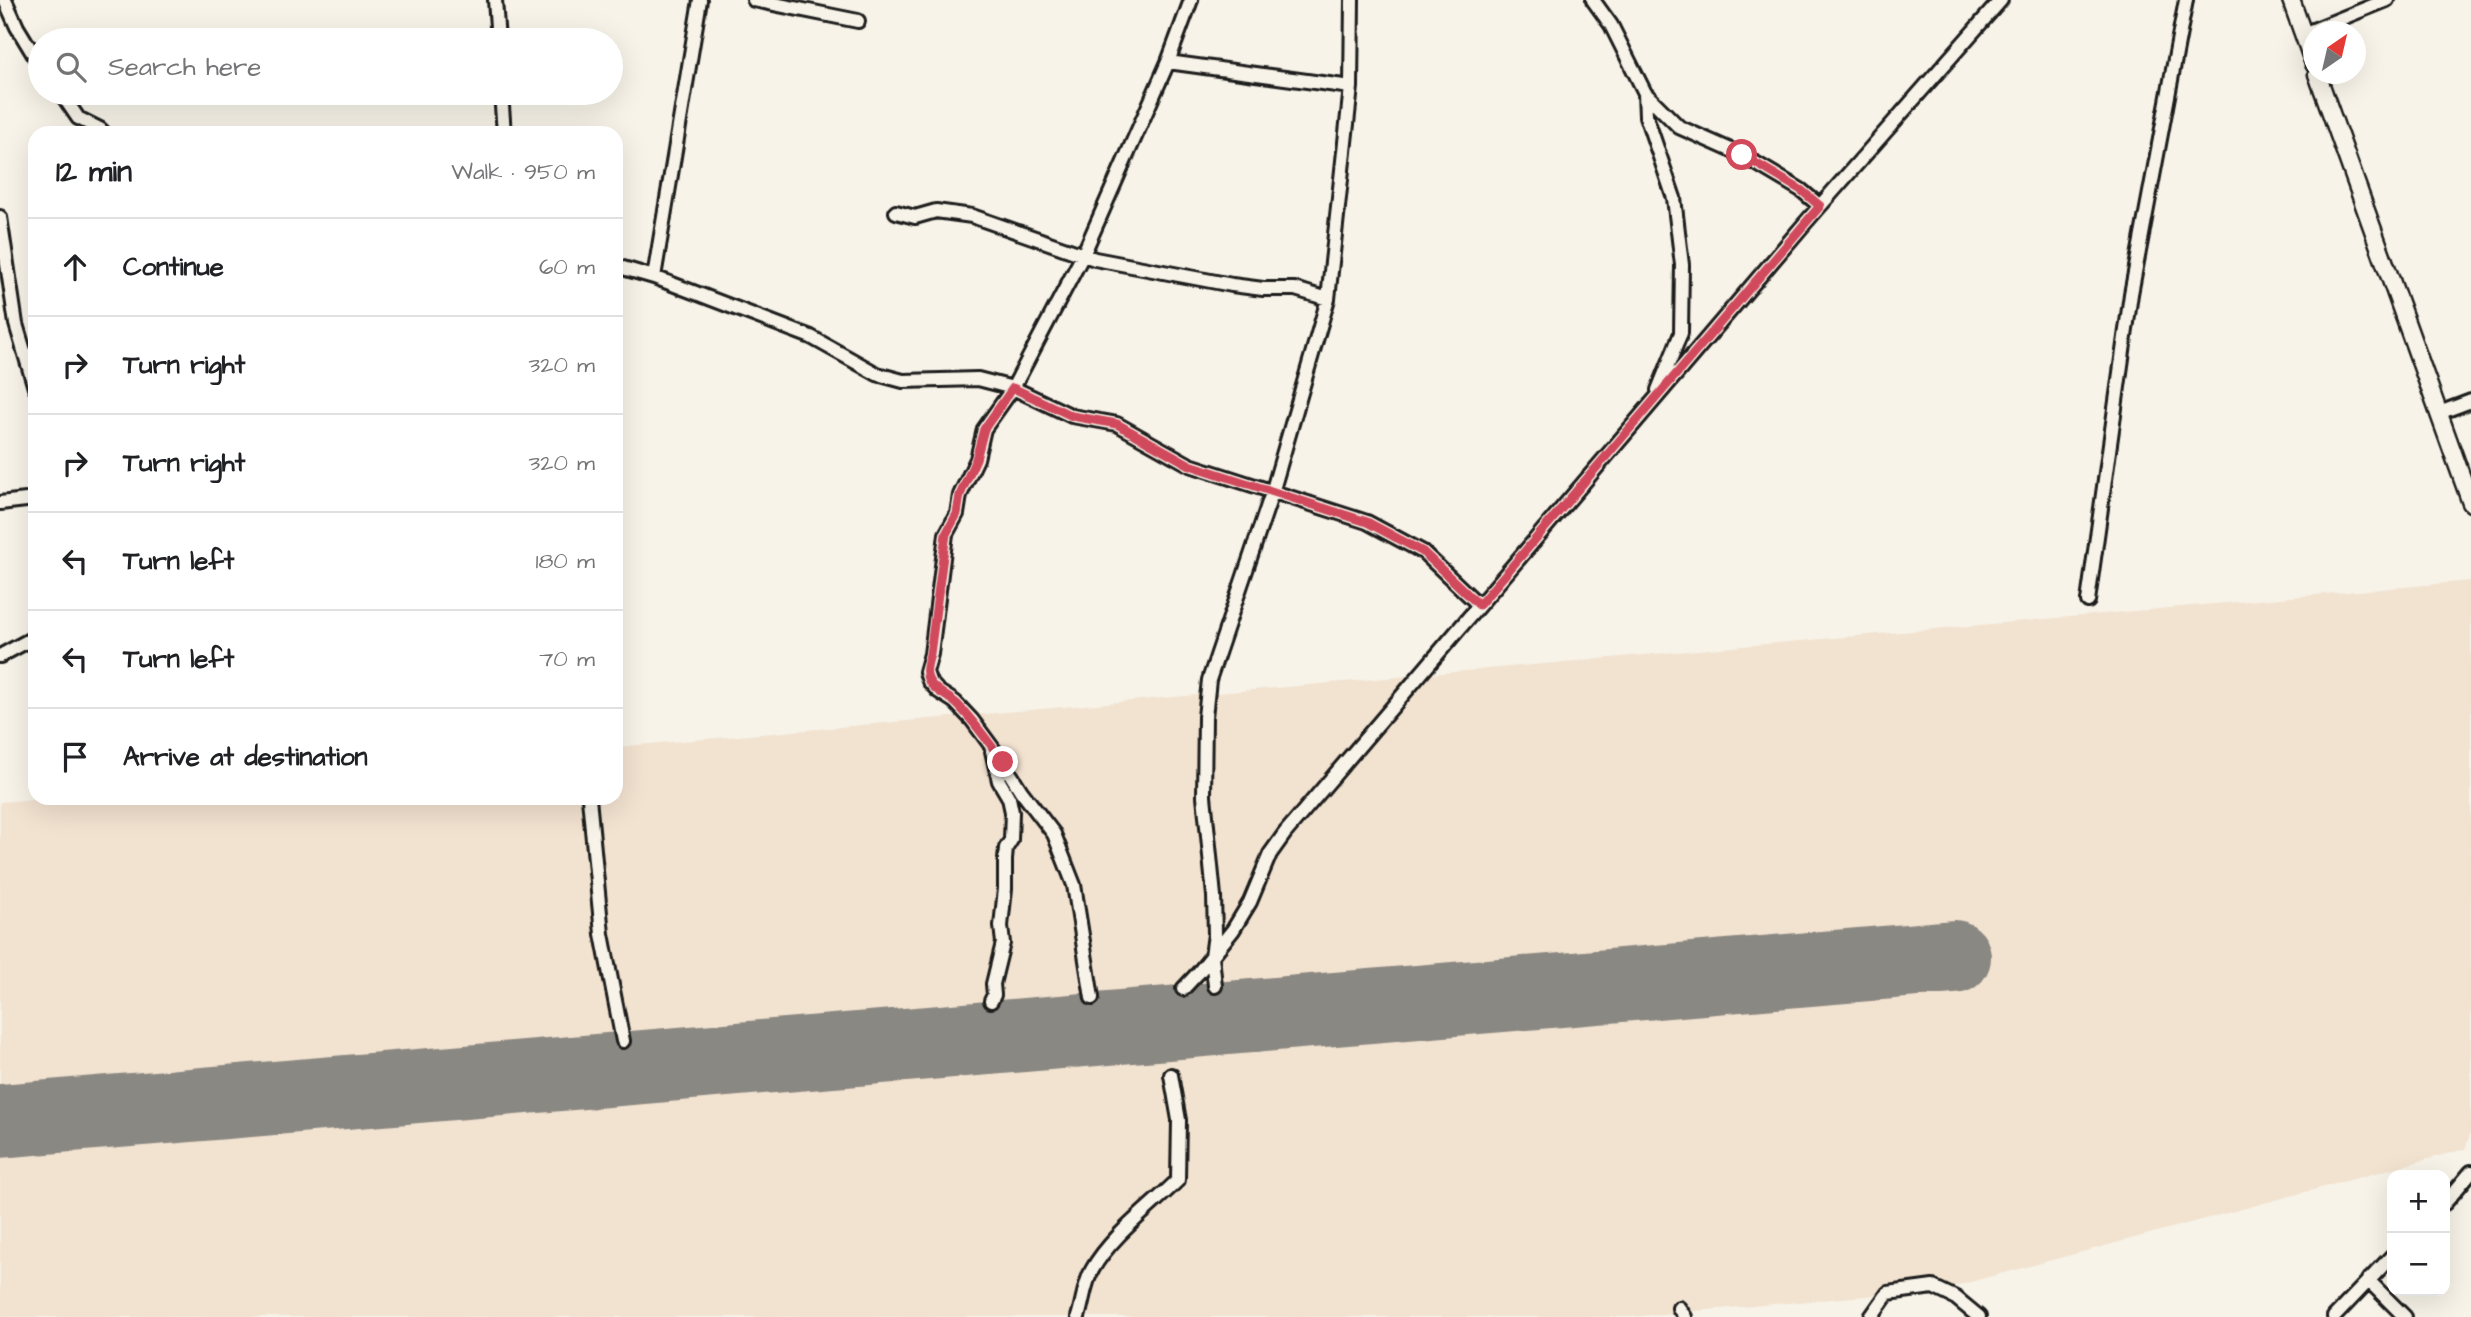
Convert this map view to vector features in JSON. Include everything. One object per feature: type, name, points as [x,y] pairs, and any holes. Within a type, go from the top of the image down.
[{"type":"street","points":[[5,0],[28,45]]},
{"type":"street","points":[[495,0],[497,28]]},
{"type":"street","points":[[654,277],[700,0]]},
{"type":"street","points":[[754,0],[858,21]]},
{"type":"street","points":[[1092,998],[1074,885],[1054,834],[990,744],[955,702],[938,691],[929,681],[926,672],[946,534],[957,514],[960,495],[976,459],[984,429],[1013,388],[1083,255],[1168,62],[1191,0]]},
{"type":"street","points":[[1215,986],[1212,956],[1215,934],[1214,896],[1204,796],[1205,717],[1209,680],[1272,493],[1328,299],[1350,87],[1352,0]]},
{"type":"street","points":[[1593,0],[1611,25],[1645,93],[1678,127],[1742,155],[1801,190],[1820,206]]},
{"type":"street","points":[[1182,989],[1224,944],[1250,902],[1261,872],[1285,832],[1820,206],[2001,0]]},
{"type":"street","points":[[2088,601],[2131,294],[2186,0]]},
{"type":"street","points":[[2291,0],[2303,34]]},
{"type":"street","points":[[2335,21],[2386,0]]},
{"type":"street","points":[[1168,62],[1350,87]]},
{"type":"street","points":[[2321,84],[2471,503]]},
{"type":"street","points":[[1645,93],[1646,116],[1674,198],[1682,265],[1681,333],[1654,400]]},
{"type":"street","points":[[69,105],[78,118],[96,126]]},
{"type":"street","points":[[502,105],[503,126]]},
{"type":"street","points":[[896,212],[915,217],[936,211],[972,216],[1107,261],[1233,285],[1295,289],[1328,299]]},
{"type":"street","points":[[0,217],[16,324],[28,364]]},
{"type":"street","points":[[623,268],[654,277],[811,337],[877,374],[903,381],[978,379],[1013,388],[1072,416],[1117,424],[1190,465],[1367,522],[1423,552],[1479,605]]},
{"type":"street","points":[[2439,413],[2471,401]]},
{"type":"street","points":[[0,503],[28,500]]},
{"type":"street","points":[[0,656],[28,641]]},
{"type":"street","points":[[990,744],[999,781],[1009,798],[1012,812],[1011,840],[1004,860],[1005,889],[1001,926],[1003,943],[991,1001]]},
{"type":"street","points":[[590,805],[602,934],[623,1041]]},
{"type":"street","points":[[1077,1317],[1091,1272],[1112,1241],[1151,1208],[1178,1180],[1179,1120],[1171,1075]]},
{"type":"street","points":[[2450,1197],[2471,1172]]},
{"type":"street","points":[[2334,1317],[2387,1261]]},
{"type":"street","points":[[2368,1280],[2405,1317]]},
{"type":"street","points":[[1871,1317],[1888,1293],[1933,1287],[1955,1298],[1979,1317]]},
{"type":"shaded area","points":[[2471,581],[2471,1131],[2465,1149],[1944,1289],[1629,1317],[0,1317],[0,802],[28,800],[28,805],[623,805],[623,746]]},
{"type":"runway","points":[[0,1121],[1954,957]]},
{"type":"route","points":[[1003,762],[972,720],[955,702],[938,691],[929,681],[926,672],[946,534],[957,514],[960,495],[976,459],[984,429],[1013,388],[1072,416],[1117,424],[1190,465],[1367,522],[1423,552],[1479,605],[1820,206],[1801,190],[1742,155]]}]
